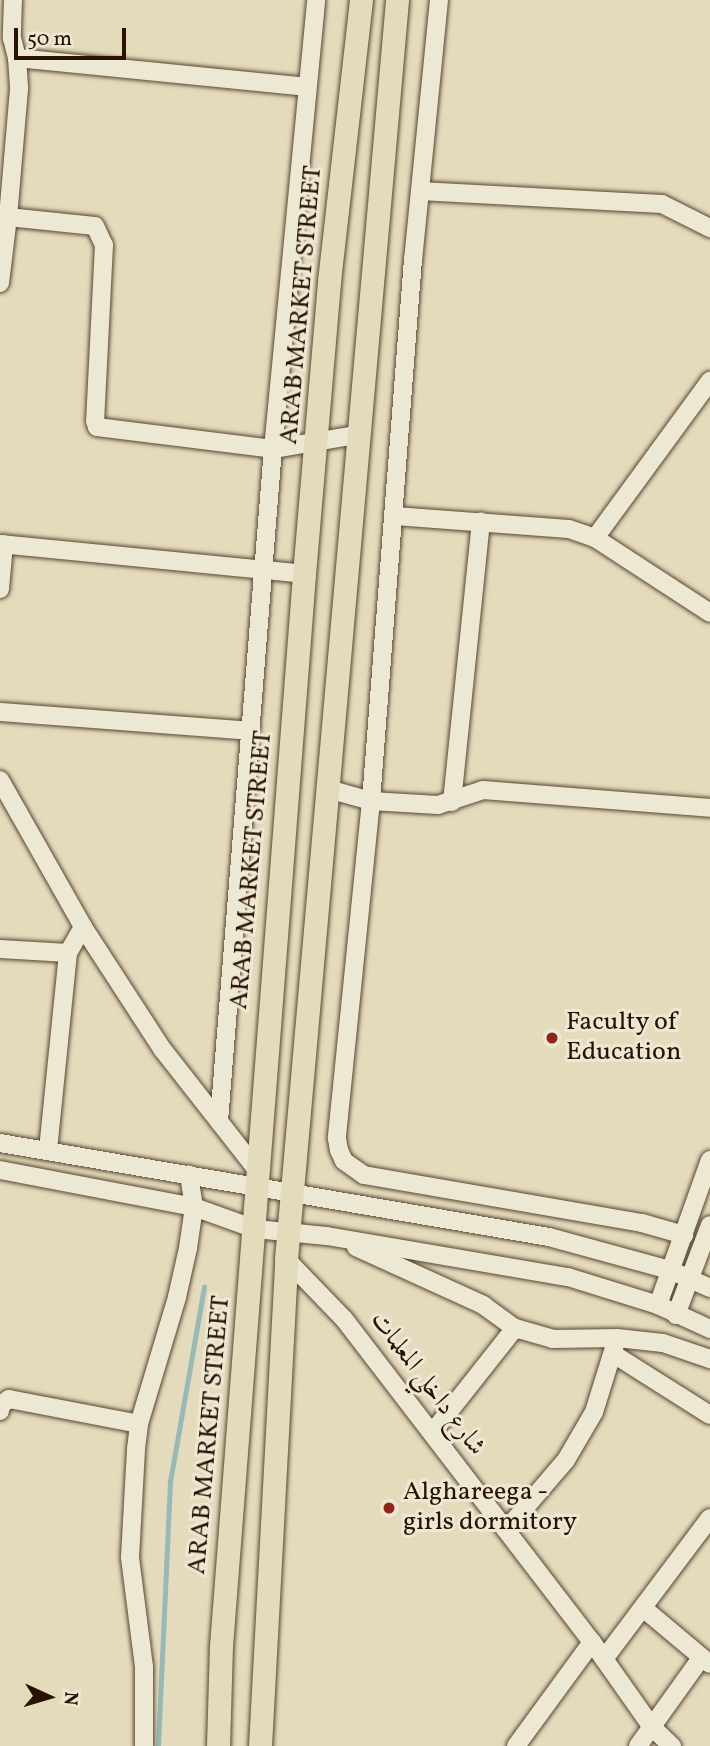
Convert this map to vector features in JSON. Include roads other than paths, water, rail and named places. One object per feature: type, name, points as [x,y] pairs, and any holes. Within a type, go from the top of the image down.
[{"type":"main road","name":"ARAB MARKET STREET","points":[[218,1746],[220,1646],[255,1229],[256,1179],[304,574],[318,439],[329,281],[360,0]]},
{"type":"main road","points":[[260,1746],[286,1259],[397,0]]},
{"type":"street","points":[[0,283],[19,89],[17,58],[12,38],[13,0]]},
{"type":"street","points":[[219,1121],[274,449],[316,0]]},
{"type":"street","points":[[439,0],[419,191],[371,801],[337,1138],[344,1161],[364,1175],[642,1223],[684,1234]]},
{"type":"street","points":[[17,58],[306,87]]},
{"type":"street","points":[[419,191],[662,204],[673,207],[710,228]]},
{"type":"street","points":[[8,217],[95,226],[101,237],[104,245],[95,421],[97,427],[274,449],[318,439],[357,435]]},
{"type":"street","points":[[595,538],[710,381]]},
{"type":"street","points":[[395,516],[562,527],[595,538],[710,613]]},
{"type":"street","points":[[452,802],[481,521]]},
{"type":"street","points":[[0,589],[2,544],[304,574]]},
{"type":"street","points":[[0,712],[250,731]]},
{"type":"street","points":[[0,780],[83,927],[163,1049],[219,1121],[256,1179]]},
{"type":"street","points":[[328,789],[371,801],[438,806],[483,790],[710,808]]},
{"type":"street","points":[[48,1150],[68,953],[83,927]]},
{"type":"street","points":[[0,949],[68,953]]},
{"type":"street","points":[[0,1143],[189,1174],[256,1179],[292,1193],[549,1237],[670,1270],[710,1288]]},
{"type":"street","points":[[657,1305],[710,1160]]},
{"type":"street","points":[[0,1170],[194,1207],[255,1229],[327,1236],[568,1277],[657,1305],[710,1329]]},
{"type":"street","points":[[144,1746],[144,1667],[130,1557],[139,1424],[177,1297],[194,1207],[189,1174]]},
{"type":"street","points":[[676,1315],[710,1225]]},
{"type":"street","points":[[327,1236],[483,1305],[515,1328],[553,1339],[616,1347],[663,1343],[710,1359]]},
{"type":"street","name":"شارع داخلي المعلمات","points":[[286,1259],[344,1319],[592,1642],[652,1727],[673,1746]]},
{"type":"street","points":[[432,1433],[515,1328]]},
{"type":"street","points":[[616,1347],[710,1415]]},
{"type":"street","points":[[506,1530],[566,1460],[594,1412],[616,1347]]},
{"type":"street","points":[[0,1411],[1,1405],[9,1399],[139,1424]]},
{"type":"street","points":[[604,1659],[709,1522]]},
{"type":"street","points":[[638,1746],[706,1661],[643,1608]]},
{"type":"street","points":[[516,1746],[592,1642]]},
{"type":"waterway","points":[[158,1746],[170,1482],[204,1287]]},
{"type":"place","name":"Faculty of Education","points":[[552,1038]]},
{"type":"place","name":"Alghareega - girls dormitory","points":[[389,1508]]}]
